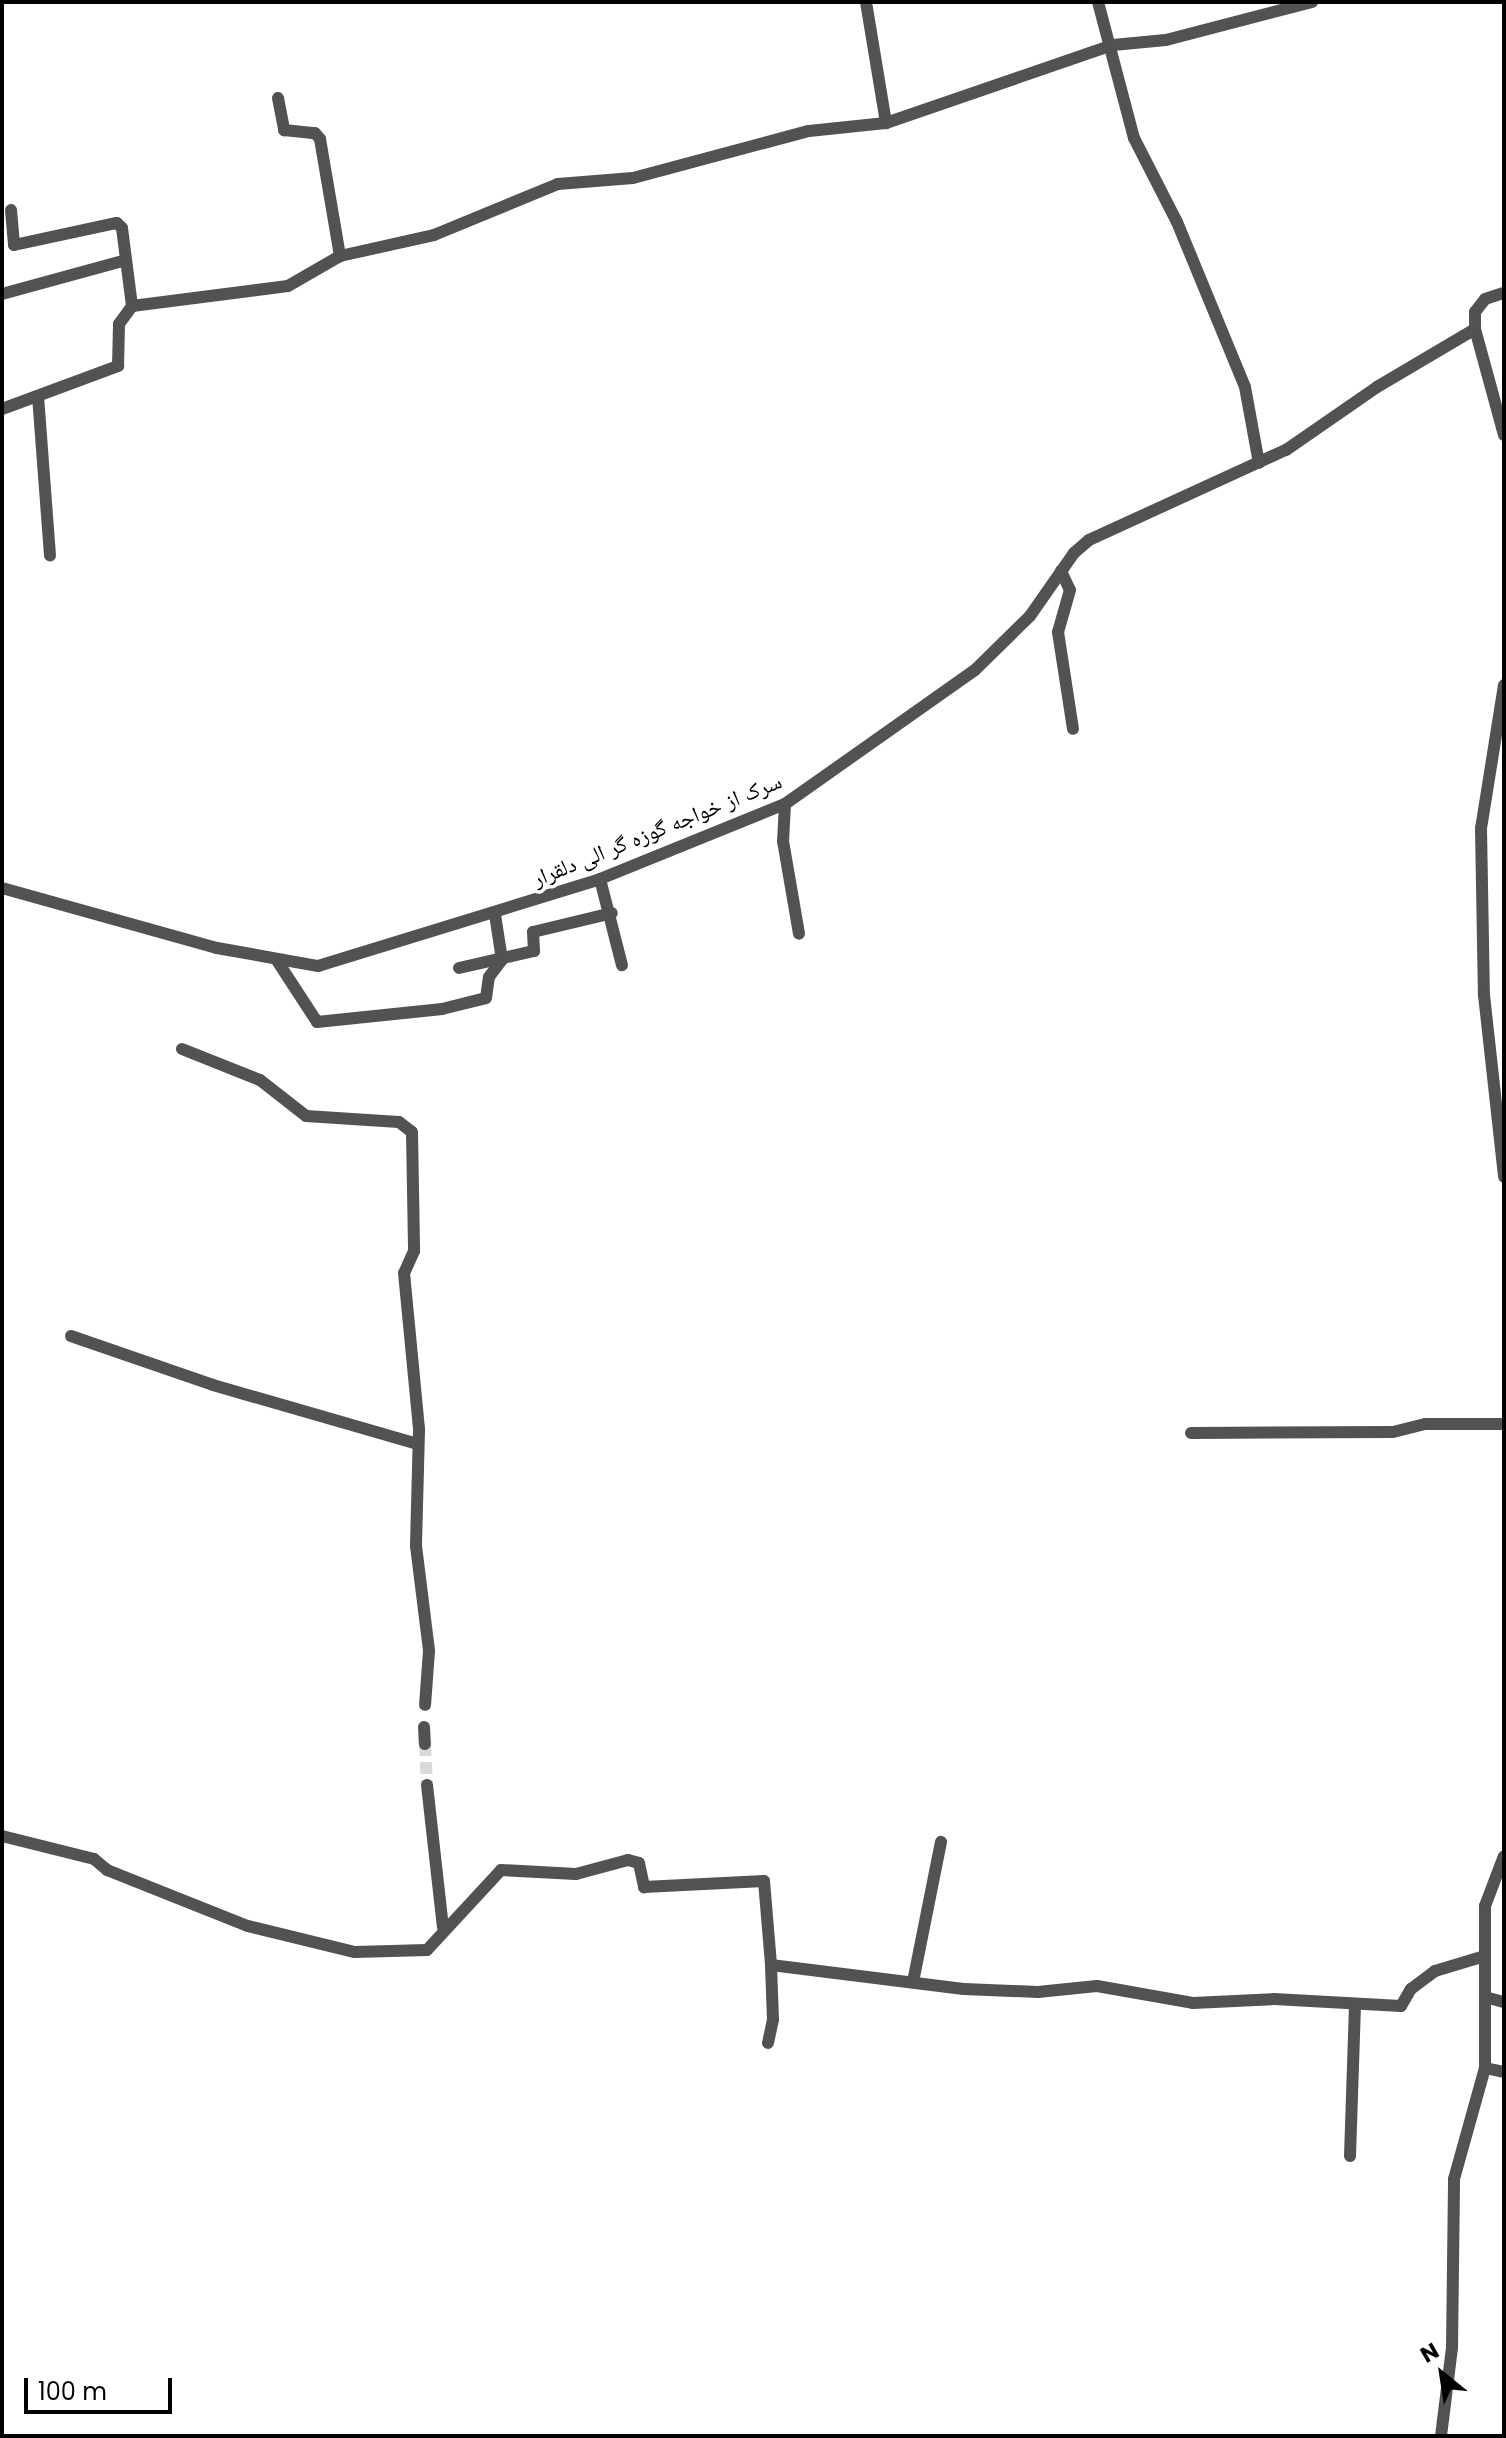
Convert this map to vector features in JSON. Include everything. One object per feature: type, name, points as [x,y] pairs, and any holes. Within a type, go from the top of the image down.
[{"type":"street","points":[[866,2],[886,123]]},
{"type":"street","points":[[1098,2],[1113,45],[1134,138],[1177,222],[1245,387],[1259,463]]},
{"type":"street","points":[[2,409],[118,366],[119,324],[132,306],[288,286],[340,256],[434,235],[558,184],[633,178],[724,149],[809,131],[886,123],[1113,45],[1166,40],[1312,2]]},
{"type":"street","points":[[278,98],[284,130],[318,135],[340,256]]},
{"type":"street","points":[[11,210],[14,245],[117,223],[122,228],[123,261],[132,306]]},
{"type":"street","points":[[2,294],[123,261]]},
{"type":"street","points":[[1504,293],[1485,299],[1475,312],[1475,329],[1504,435]]},
{"type":"street","name":"سرک از خواجه گوزه گر الی دلقرار","points":[[2,888],[276,959],[318,966],[495,914],[600,879],[785,804],[975,670],[1030,616],[1061,571],[1089,540],[1259,463],[1475,329]]},
{"type":"street","points":[[38,396],[50,556]]},
{"type":"street","points":[[1061,571],[1070,590],[1058,632],[1073,729]]},
{"type":"street","points":[[1504,685],[1481,828],[1484,995],[1504,1177]]},
{"type":"street","points":[[785,804],[783,841],[799,934]]},
{"type":"street","points":[[600,879],[612,913],[622,965]]},
{"type":"street","points":[[459,968],[534,951],[533,932],[612,913]]},
{"type":"street","points":[[276,959],[317,1022],[382,1018],[486,998],[489,977],[502,960],[495,914]]},
{"type":"street","points":[[182,1049],[260,1080],[306,1116],[399,1122],[412,1132],[414,1251],[404,1273],[418,1444],[416,1546],[429,1651],[425,1705]]},
{"type":"street","points":[[71,1336],[213,1385],[418,1444]]},
{"type":"street","points":[[1191,1433],[1393,1432],[1425,1424],[1504,1424]]},
{"type":"street","points":[[424,1727],[425,1744]]},
{"type":"street","points":[[427,1785],[443,1927]]},
{"type":"street","points":[[2,1836],[94,1859],[107,1870],[248,1926],[355,1952],[427,1950],[443,1927],[501,1870],[576,1874],[628,1860],[639,1863],[644,1887],[764,1881],[773,2020],[768,2043]]},
{"type":"street","points":[[913,1982],[941,1842]]},
{"type":"street","points":[[1441,2436],[1452,2348],[1454,2179],[1485,2068],[1487,1894],[1503,1861]]},
{"type":"street","points":[[771,1965],[913,1982],[1038,1992],[1097,1986],[1193,2003],[1274,1999],[1401,2006],[1411,1989],[1435,1971],[1485,1956]]},
{"type":"street","points":[[1485,1997],[1504,2002]]},
{"type":"street","points":[[1350,2156],[1355,2004]]},
{"type":"street","points":[[1485,2068],[1504,2072]]},
{"type":"tunnel","points":[[425,1744],[427,1785]]}]
